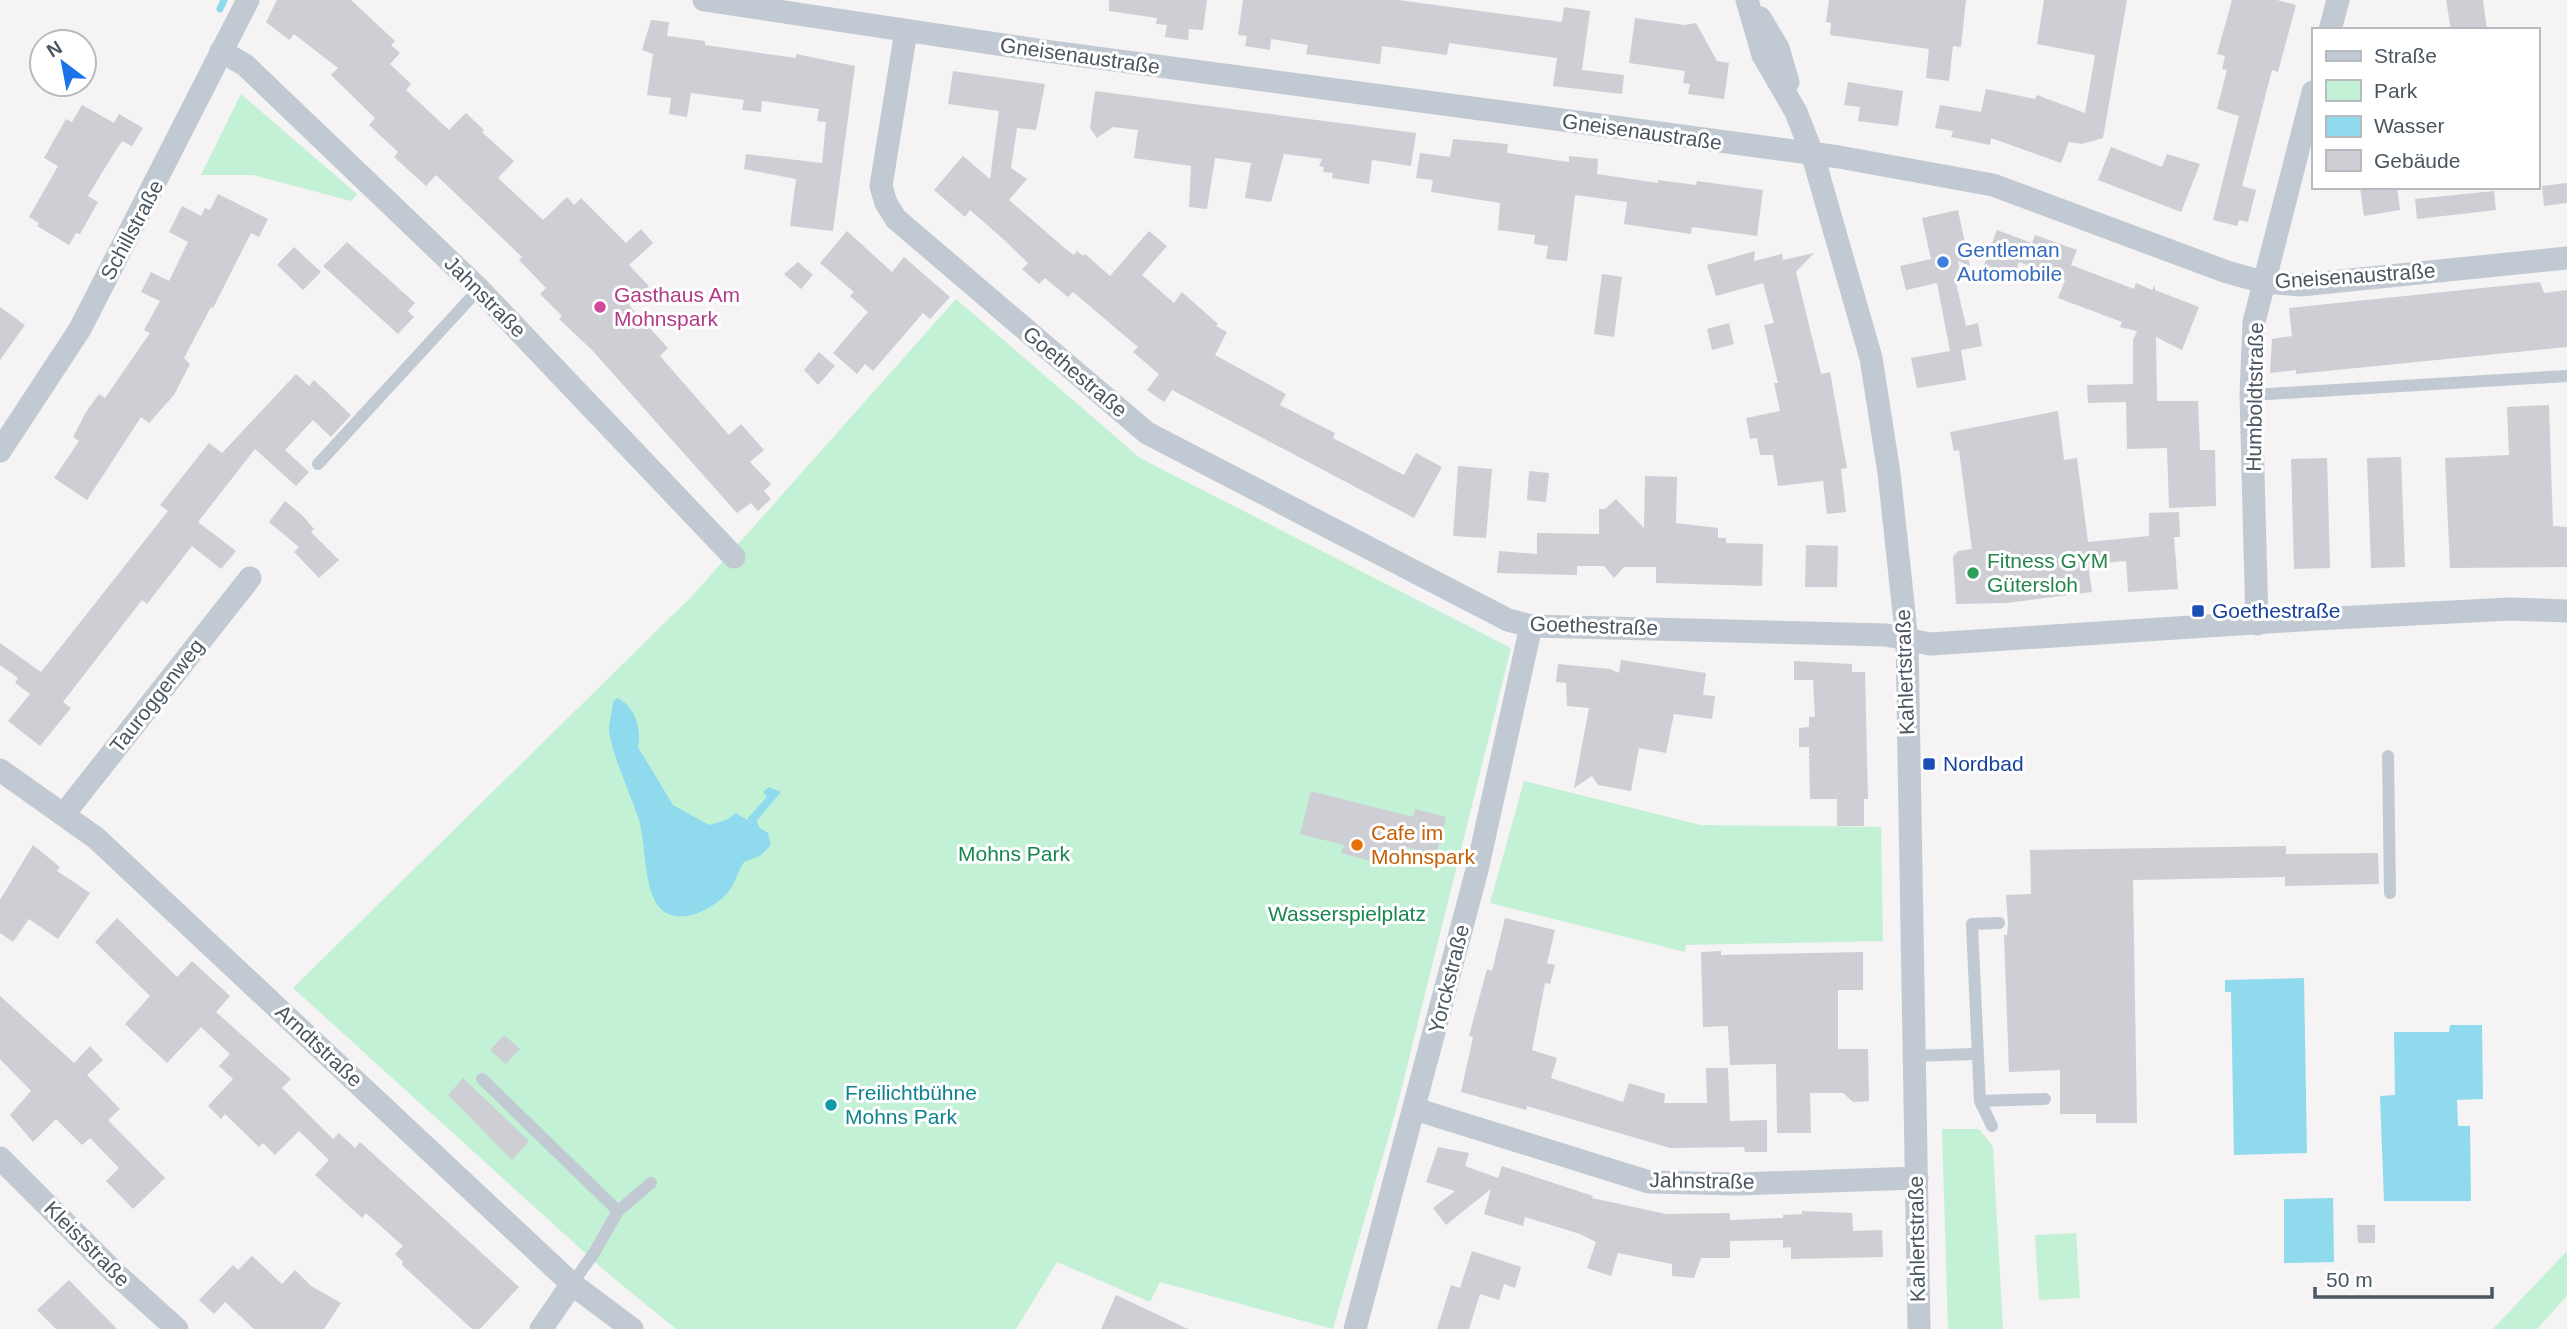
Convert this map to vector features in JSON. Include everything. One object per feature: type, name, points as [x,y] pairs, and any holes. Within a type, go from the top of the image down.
[{"type":"street","name":"Schillstraße","points":[[0,451],[80,329],[160,179],[248,0]]},
{"type":"street","name":"Gneisenaustraße","points":[[704,0],[906,31],[1813,156],[1839,157],[1993,185],[2227,272],[2263,282],[2301,285],[2567,258]]},
{"type":"street","name":"Kahlertstraße","points":[[1747,0],[1763,55],[1796,113],[1813,156],[1871,358],[1889,473],[1907,641],[1912,1056],[1919,1329]]},
{"type":"street","points":[[2330,28],[2337,0]]},
{"type":"street","name":"Goethestraße","points":[[906,31],[881,186],[886,204],[896,219],[1147,433],[1507,620],[1531,626],[1881,635],[1930,644],[2510,609],[2567,611]]},
{"type":"street","name":"Jahnstraße","points":[[221,51],[245,65],[479,289],[734,557]]},
{"type":"street","name":"Humboldtstraße","points":[[2257,624],[2251,395],[2254,322],[2312,96]]},
{"type":"street","name":"Tauroggenweg","points":[[64,814],[250,578]]},
{"type":"street","name":"Yorckstraße","points":[[1355,1329],[1477,870],[1531,626]]},
{"type":"street","name":"Arndtstraße","points":[[0,770],[96,838],[572,1283],[632,1329]]},
{"type":"street","name":"Jahnstraße","points":[[1415,1110],[1649,1182],[1739,1184],[1917,1178]]},
{"type":"street","name":"Kleiststraße","points":[[0,1158],[116,1274],[177,1329]]},
{"type":"street","points":[[541,1329],[572,1283]]},
{"type":"lane","points":[[318,464],[479,289]]},
{"type":"lane","points":[[2251,395],[2567,376]]},
{"type":"lane","points":[[2388,757],[2390,893]]},
{"type":"lane","points":[[1992,1126],[1980,1101],[1972,924],[1999,923]]},
{"type":"lane","points":[[1912,1056],[1976,1054]]},
{"type":"lane","points":[[482,1079],[618,1211]]},
{"type":"lane","points":[[1980,1101],[2045,1099]]},
{"type":"lane","points":[[572,1283],[594,1253],[618,1211],[651,1183]]},
{"type":"green space","points":[[241,94],[357,194],[351,201],[253,175],[201,175]]},
{"type":"green space","name":"Mohns Park","points":[[956,299],[1140,458],[1511,648],[1397,1107],[1333,1329],[1160,1282],[1150,1302],[1057,1262],[1016,1329],[676,1329],[605,1271],[293,988],[692,596]]},
{"type":"green space","points":[[1524,781],[1700,825],[1881,827],[1883,941],[1686,945],[1685,952],[1490,903]]},
{"type":"green space","points":[[1942,1129],[1979,1129],[1993,1147],[2003,1329],[1948,1329]]},
{"type":"green space","points":[[2076,1233],[2080,1298],[2039,1300],[2035,1235]]},
{"type":"green space","points":[[2567,1251],[2567,1296],[2537,1329],[2493,1329]]},
{"type":"water","points":[[617,698],[633,712],[639,733],[638,747],[673,805],[709,825],[726,820],[736,813],[768,833],[771,845],[760,856],[744,862],[729,891],[722,899],[702,911],[680,917],[670,915],[661,909],[650,889],[639,820],[610,736],[613,702]]},
{"type":"water","points":[[769,787],[781,792],[754,824],[747,819],[767,797],[763,792]]},
{"type":"water","points":[[2304,978],[2307,1153],[2234,1155],[2231,992],[2225,992],[2225,980]]},
{"type":"water","points":[[2450,1025],[2482,1025],[2483,1099],[2457,1100],[2458,1126],[2470,1126],[2471,1201],[2384,1201],[2380,1096],[2395,1095],[2394,1032],[2449,1032]]},
{"type":"water","points":[[2333,1198],[2334,1262],[2284,1263],[2284,1199]]},
{"type":"building","points":[[277,0],[351,0],[395,41],[391,45],[400,53],[390,64],[411,84],[406,90],[449,130],[466,113],[484,130],[482,132],[514,161],[498,178],[543,220],[567,197],[574,205],[581,198],[626,243],[641,229],[653,243],[629,265],[649,286],[629,305],[668,348],[660,356],[729,435],[741,424],[764,450],[750,462],[771,484],[764,491],[771,499],[758,511],[751,503],[737,513],[592,350],[559,319],[562,316],[540,294],[546,288],[519,260],[522,257],[436,175],[426,186],[394,157],[398,152],[369,125],[375,118],[331,75],[338,68],[294,34],[289,40],[266,22]]},
{"type":"building","points":[[1109,0],[1207,0],[1203,30],[1189,29],[1188,40],[1165,37],[1167,25],[1156,24],[1157,18],[1109,11]]},
{"type":"building","points":[[1243,0],[1398,0],[1562,22],[1564,7],[1590,11],[1582,70],[1624,75],[1622,94],[1553,86],[1557,58],[1449,43],[1447,55],[1382,46],[1380,64],[1306,54],[1308,45],[1271,39],[1270,50],[1245,46],[1247,36],[1238,35]]},
{"type":"building","points":[[1829,0],[1966,0],[1961,47],[1953,46],[1949,81],[1926,78],[1929,49],[1830,35],[1831,23],[1826,22]]},
{"type":"building","points":[[2044,0],[2127,0],[2103,138],[2082,144],[2069,142],[2061,163],[1991,138],[1990,145],[1951,137],[1953,131],[1935,128],[1940,105],[1981,112],[1986,89],[2035,99],[2037,95],[2085,113],[2095,55],[2037,44]]},
{"type":"building","points":[[2232,0],[2277,0],[2296,5],[2278,72],[2272,70],[2242,186],[2256,190],[2248,222],[2239,220],[2237,226],[2213,220],[2239,116],[2217,109],[2227,70],[2222,69],[2225,56],[2217,54]]},
{"type":"building","points":[[2446,0],[2483,0],[2487,28],[2451,28]]},
{"type":"building","points":[[1635,18],[1685,25],[1696,23],[1717,61],[1729,63],[1724,99],[1688,94],[1690,84],[1683,83],[1685,71],[1629,63]]},
{"type":"building","points":[[651,20],[669,22],[667,36],[705,41],[705,45],[796,58],[796,54],[855,66],[833,231],[790,226],[796,179],[744,169],[746,154],[822,163],[826,122],[817,121],[819,109],[762,101],[761,112],[742,110],[744,100],[691,93],[687,117],[669,114],[671,98],[647,95],[653,54],[642,50]]},
{"type":"building","points":[[953,71],[1045,84],[1036,130],[1017,128],[1011,168],[1027,179],[1009,200],[1067,250],[1074,255],[1077,251],[1083,256],[1085,254],[1110,276],[1149,231],[1167,246],[1142,275],[1174,303],[1182,292],[1218,324],[1216,326],[1227,332],[1215,355],[1286,394],[1280,405],[1335,433],[1333,438],[1404,475],[1416,453],[1442,467],[1414,518],[1172,390],[1164,402],[1147,390],[1159,374],[1133,352],[1138,347],[1073,292],[1068,297],[1045,278],[1039,284],[1022,269],[1028,263],[1002,238],[970,210],[965,217],[934,190],[963,156],[990,179],[999,111],[948,104]]},
{"type":"building","points":[[1848,82],[1903,91],[1898,126],[1858,121],[1860,107],[1844,105]]},
{"type":"building","points":[[1095,91],[1416,133],[1411,166],[1372,160],[1369,184],[1332,178],[1333,173],[1323,172],[1324,167],[1319,166],[1322,159],[1284,154],[1271,202],[1245,198],[1251,163],[1215,158],[1207,209],[1189,207],[1191,166],[1134,158],[1138,130],[1113,127],[1097,138],[1090,128]]},
{"type":"building","points":[[82,105],[114,123],[119,114],[143,128],[132,146],[122,141],[106,166],[88,196],[98,202],[80,234],[76,233],[69,245],[37,226],[39,223],[29,217],[58,166],[44,158],[66,119],[72,122]]},
{"type":"building","points":[[1453,139],[1508,144],[1507,153],[1569,162],[1569,156],[1598,159],[1597,174],[1658,183],[1658,180],[1696,185],[1697,181],[1763,190],[1757,236],[1692,227],[1691,234],[1624,224],[1627,202],[1575,195],[1567,261],[1546,259],[1548,246],[1534,244],[1535,235],[1498,230],[1500,203],[1431,192],[1433,180],[1416,178],[1420,153],[1450,157]]},
{"type":"building","points":[[2111,147],[2162,167],[2167,154],[2200,164],[2181,212],[2098,180]]},
{"type":"building","points":[[2567,183],[2567,203],[2544,206],[2542,186]]},
{"type":"building","points":[[2360,189],[2397,189],[2400,210],[2364,216]]},
{"type":"building","points":[[2494,191],[2496,210],[2417,219],[2415,199]]},
{"type":"building","points":[[218,194],[268,219],[259,237],[251,233],[213,308],[211,307],[184,358],[190,364],[174,395],[149,423],[141,417],[87,500],[54,478],[79,441],[73,437],[86,412],[99,394],[105,398],[150,333],[144,330],[160,301],[141,292],[151,272],[169,281],[188,242],[169,232],[182,206],[201,216],[205,208],[210,210]]},
{"type":"building","points":[[1958,210],[1970,266],[1958,261],[1962,277],[1955,279],[1966,326],[1978,323],[1982,346],[1961,350],[1966,380],[1917,388],[1911,358],[1950,351],[1937,283],[1906,290],[1900,266],[1931,259],[1922,218]]},
{"type":"building","points":[[1997,230],[2032,243],[2035,235],[2077,250],[2071,265],[2134,289],[2136,283],[2152,290],[2155,285],[2155,290],[2199,307],[2182,350],[2156,337],[2157,401],[2198,401],[2200,450],[2215,450],[2216,506],[2169,508],[2167,448],[2127,449],[2126,402],[2088,403],[2087,385],[2133,384],[2133,340],[2137,331],[2120,327],[2122,322],[2058,298],[2065,280],[2019,262],[2016,271],[2011,270],[2007,280],[1982,270]]},
{"type":"building","points":[[847,231],[892,272],[904,257],[950,297],[930,319],[923,313],[873,371],[865,364],[857,374],[833,353],[868,312],[850,296],[854,292],[820,263]]},
{"type":"building","points":[[347,242],[415,303],[408,311],[414,317],[398,334],[323,266]]},
{"type":"building","points":[[294,247],[321,272],[303,290],[277,265]]},
{"type":"building","points":[[1755,251],[1754,261],[1782,254],[1783,260],[1814,253],[1796,272],[1821,374],[1830,372],[1847,468],[1841,469],[1846,512],[1827,514],[1823,481],[1778,486],[1773,455],[1760,455],[1757,438],[1750,439],[1746,418],[1780,411],[1774,383],[1778,383],[1764,325],[1774,323],[1763,283],[1716,296],[1707,265]]},
{"type":"building","points":[[798,262],[813,275],[801,289],[784,274]]},
{"type":"building","points":[[1602,274],[1622,277],[1614,337],[1594,334]]},
{"type":"building","points":[[2540,282],[2544,293],[2567,290],[2567,347],[2296,374],[2296,370],[2270,373],[2272,339],[2292,336],[2289,308]]},
{"type":"building","points":[[0,307],[25,325],[0,360]]},
{"type":"building","points":[[1729,323],[1734,344],[1712,350],[1707,329]]},
{"type":"building","points":[[819,352],[835,366],[818,385],[804,370]]},
{"type":"building","points":[[296,374],[309,386],[314,380],[351,415],[331,437],[313,420],[285,450],[309,472],[296,486],[255,449],[198,522],[236,551],[221,569],[192,546],[147,604],[142,600],[63,702],[71,708],[40,746],[8,721],[30,694],[15,683],[18,678],[0,665],[0,643],[41,672],[168,511],[160,505],[209,443],[222,453]]},
{"type":"building","points":[[2549,405],[2553,526],[2567,527],[2567,567],[2450,568],[2445,458],[2509,455],[2507,407]]},
{"type":"building","points":[[2058,411],[2064,460],[2077,458],[2088,542],[2149,536],[2149,513],[2179,512],[2180,537],[2174,537],[2178,589],[2128,592],[2126,561],[2088,564],[2092,592],[2006,603],[1956,604],[1953,557],[1958,551],[1972,549],[1959,450],[1954,451],[1950,432]]},
{"type":"building","points":[[2401,457],[2405,567],[2371,568],[2367,458]]},
{"type":"building","points":[[2327,458],[2330,568],[2294,569],[2291,459]]},
{"type":"building","points":[[1458,466],[1492,469],[1486,538],[1453,536]]},
{"type":"building","points":[[1529,471],[1549,473],[1546,502],[1527,500]]},
{"type":"building","points":[[1645,476],[1677,477],[1676,523],[1718,528],[1718,538],[1726,538],[1726,543],[1763,544],[1762,586],[1656,583],[1656,567],[1624,567],[1614,578],[1604,566],[1577,566],[1577,575],[1497,573],[1499,551],[1537,554],[1537,533],[1599,534],[1599,509],[1605,509],[1616,499],[1644,528]]},
{"type":"building","points":[[285,501],[303,516],[314,529],[311,532],[339,560],[319,578],[294,552],[299,547],[269,522]]},
{"type":"building","points":[[1806,545],[1838,546],[1837,587],[1805,587]]},
{"type":"building","points":[[1621,660],[1706,673],[1703,695],[1715,696],[1712,719],[1674,714],[1666,753],[1639,748],[1631,791],[1598,785],[1592,776],[1574,788],[1589,708],[1567,706],[1566,683],[1556,682],[1558,664],[1610,669],[1619,673]]},
{"type":"building","points":[[1794,661],[1852,664],[1852,672],[1865,672],[1868,799],[1864,799],[1864,826],[1837,826],[1837,799],[1810,799],[1809,755],[1813,755],[1809,754],[1809,747],[1799,747],[1799,728],[1809,727],[1809,717],[1815,717],[1813,680],[1794,680]]},
{"type":"building","points":[[1311,791],[1413,817],[1415,809],[1446,817],[1436,855],[1407,847],[1404,858],[1373,851],[1371,861],[1341,853],[1344,845],[1300,834]]},
{"type":"building","points":[[33,845],[60,867],[57,871],[90,893],[58,939],[29,919],[13,942],[0,933],[0,900]]},
{"type":"building","points":[[2286,846],[2286,854],[2378,853],[2379,884],[2285,886],[2285,877],[2133,880],[2137,1123],[2096,1123],[2096,1114],[2060,1114],[2060,1070],[2009,1072],[2004,935],[2007,935],[2008,923],[2006,895],[2031,894],[2030,850]]},
{"type":"building","points":[[117,918],[177,977],[192,961],[230,996],[216,1012],[291,1079],[282,1088],[333,1139],[339,1133],[355,1148],[360,1142],[519,1287],[480,1329],[472,1329],[402,1265],[403,1262],[395,1254],[403,1246],[366,1213],[362,1218],[315,1175],[329,1160],[299,1131],[275,1155],[263,1143],[259,1147],[225,1114],[221,1119],[208,1106],[233,1079],[219,1066],[230,1054],[201,1027],[167,1063],[125,1024],[150,996],[95,942]]},
{"type":"building","points":[[1505,918],[1555,930],[1547,963],[1555,965],[1550,984],[1545,983],[1532,1050],[1557,1058],[1551,1078],[1623,1102],[1629,1083],[1665,1094],[1664,1103],[1707,1103],[1706,1068],[1728,1068],[1730,1121],[1767,1120],[1767,1152],[1745,1152],[1744,1147],[1670,1148],[1527,1106],[1526,1110],[1461,1092],[1473,1037],[1469,1036],[1487,969],[1492,971]]},
{"type":"building","points":[[1721,951],[1721,955],[1863,952],[1863,990],[1838,990],[1838,1049],[1868,1049],[1869,1101],[1853,1102],[1843,1093],[1810,1093],[1811,1133],[1777,1133],[1776,1064],[1730,1065],[1728,1026],[1703,1027],[1701,952]]},
{"type":"building","points":[[0,996],[74,1063],[90,1046],[103,1060],[87,1075],[120,1109],[108,1120],[165,1178],[133,1209],[106,1181],[119,1168],[90,1138],[82,1145],[56,1119],[33,1142],[10,1115],[31,1091],[0,1059]]},
{"type":"building","points":[[504,1035],[520,1049],[506,1064],[490,1050]]},
{"type":"building","points":[[463,1078],[529,1141],[512,1160],[448,1095]]},
{"type":"building","points":[[1438,1147],[1469,1153],[1465,1166],[1498,1178],[1502,1166],[1593,1196],[1592,1198],[1666,1214],[1730,1213],[1730,1220],[1783,1218],[1783,1215],[1802,1214],[1802,1211],[1852,1213],[1853,1231],[1882,1230],[1883,1257],[1791,1259],[1791,1247],[1783,1248],[1783,1240],[1730,1241],[1730,1258],[1701,1258],[1694,1278],[1672,1276],[1672,1264],[1618,1253],[1611,1276],[1587,1268],[1596,1242],[1580,1234],[1525,1217],[1523,1226],[1484,1214],[1491,1189],[1446,1225],[1433,1208],[1455,1191],[1426,1182]]},
{"type":"building","points":[[2357,1225],[2375,1225],[2375,1243],[2358,1243]]},
{"type":"building","points":[[1472,1251],[1521,1267],[1515,1288],[1504,1284],[1499,1300],[1480,1294],[1469,1329],[1437,1329],[1451,1285],[1460,1288]]},
{"type":"building","points":[[252,1256],[282,1284],[295,1270],[311,1286],[341,1303],[324,1329],[254,1329],[225,1302],[214,1314],[199,1300],[233,1265],[238,1270]]},
{"type":"building","points":[[69,1280],[117,1329],[56,1329],[37,1310]]},
{"type":"building","points":[[1116,1295],[1188,1329],[1101,1329]]},
{"type":"waterway","points":[[220,9],[224,0]]},
{"type":"waterway","points":[[754,823],[756,828]]},
{"type":"place","name":"Gentleman Automobile","points":[[1943,262]]},
{"type":"place","name":"Gasthaus Am Mohnspark","points":[[600,307]]},
{"type":"place","name":"Fitness GYM Gütersloh","points":[[1973,573]]},
{"type":"place","name":"Goethestraße","points":[[2198,611]]},
{"type":"place","name":"Nordbad","points":[[1929,764]]},
{"type":"place","name":"Cafe im Mohnspark","points":[[1357,845]]},
{"type":"place","name":"Freilichtbühne Mohns Park","points":[[831,1105]]},
{"type":"park label","name":"Wasserspielplatz","points":[[1347,914]]}]
